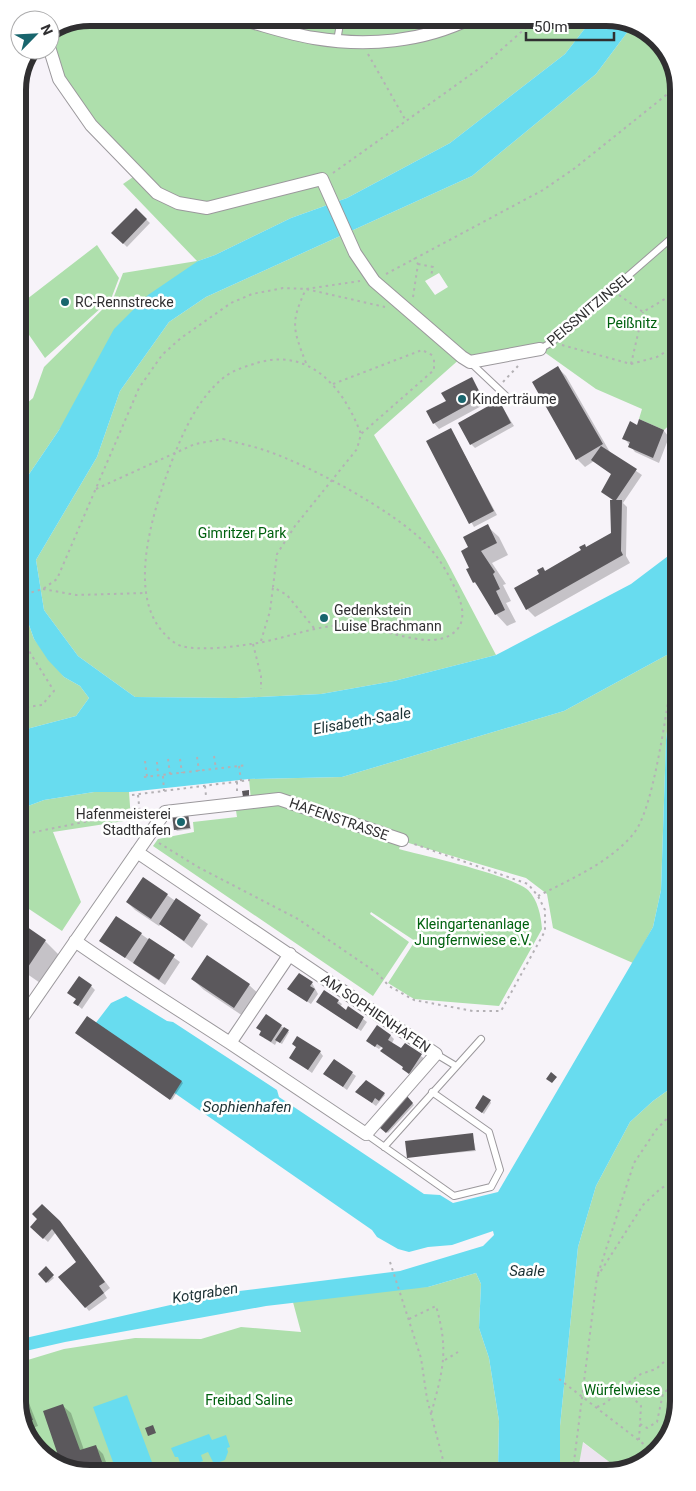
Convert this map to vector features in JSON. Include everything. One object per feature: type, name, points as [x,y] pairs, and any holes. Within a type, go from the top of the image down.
[{"type":"street","points":[[266,26],[312,38],[362,43],[417,38],[450,26]]},
{"type":"street","points":[[53,60],[59,79],[91,125],[157,193],[178,203],[207,208],[322,179],[355,253],[374,281],[470,362]]},
{"type":"street","name":"PEISSNITZINSEL","points":[[470,362],[537,350]]},
{"type":"street","name":"HAFENSTRASSE","points":[[165,812],[279,799],[402,840]]},
{"type":"street","points":[[26,1012],[165,812]]},
{"type":"street","name":"AM SOPHIENHAFEN","points":[[137,852],[436,1054],[366,1134]]},
{"type":"street","points":[[75,941],[138,985],[174,1006],[366,1134]]},
{"type":"street","points":[[230,1043],[290,954]]},
{"type":"lane","points":[[337,41],[340,26]]},
{"type":"lane","name":"PEISSNITZINSEL","points":[[537,350],[552,342],[670,239]]},
{"type":"lane","points":[[470,362],[506,396]]},
{"type":"lane","points":[[384,1147],[481,1039]]},
{"type":"lane","points":[[436,1054],[456,1066]]},
{"type":"lane","points":[[366,1134],[454,1196],[491,1187],[500,1170],[489,1132],[432,1092]]},
{"type":"path","points":[[322,179],[344,166],[484,66],[527,26]]},
{"type":"path","points":[[362,43],[406,120]]},
{"type":"path","points":[[392,270],[543,190],[575,168],[670,92]]},
{"type":"path","points":[[26,594],[43,589],[57,579],[94,489],[139,388],[162,355],[208,318],[252,294],[283,288],[306,289],[411,313],[418,264],[414,258]]},
{"type":"path","points":[[418,264],[433,267],[431,276]]},
{"type":"path","points":[[306,289],[374,281]]},
{"type":"path","points":[[306,289],[295,313],[296,335],[306,363],[333,384],[355,418],[361,434]]},
{"type":"path","points":[[612,291],[643,312]]},
{"type":"path","points":[[631,364],[643,312],[670,296]]},
{"type":"path","points":[[552,342],[631,364],[657,357],[670,349]]},
{"type":"path","points":[[261,642],[270,611],[277,554],[295,526],[357,449],[361,434],[434,370],[434,356],[422,350],[333,384]]},
{"type":"path","points":[[498,388],[537,350]]},
{"type":"path","points":[[94,489],[175,453],[195,444],[223,439],[266,450],[295,462],[331,482],[410,529],[428,546],[452,581],[463,610],[463,616],[453,634],[439,639],[422,639],[368,627],[344,624],[314,628],[253,644],[181,646],[169,639],[156,624],[145,592],[151,529],[175,453],[188,424],[207,396],[222,379],[245,366],[271,360],[306,363]]},
{"type":"path","points":[[273,588],[287,595],[314,628]]},
{"type":"path","points":[[43,589],[76,595],[145,592]]},
{"type":"path","points":[[253,644],[261,676],[261,689]]},
{"type":"path","points":[[26,647],[54,691],[42,705],[26,707]]},
{"type":"path","points":[[147,837],[298,919],[377,974],[389,986],[414,1000],[472,1011],[501,1010],[546,931],[545,910],[538,896],[574,878],[617,850],[636,832],[647,806],[670,690]]},
{"type":"path","points":[[214,756],[216,769]]},
{"type":"path","points":[[197,758],[199,771]]},
{"type":"path","points":[[168,759],[170,774]]},
{"type":"path","points":[[180,759],[182,773]]},
{"type":"path","points":[[145,761],[145,777],[248,765]]},
{"type":"path","points":[[157,762],[158,776]]},
{"type":"path","points":[[239,766],[240,782]]},
{"type":"path","points":[[163,775],[164,791]]},
{"type":"path","points":[[132,795],[250,780]]},
{"type":"path","points":[[237,782],[237,788]]},
{"type":"path","points":[[205,786],[205,791]]},
{"type":"path","points":[[173,790],[174,794]]},
{"type":"path","points":[[138,795],[140,815]]},
{"type":"path","points":[[26,834],[89,820],[165,812]]},
{"type":"path","name":"HAFENSTRASSE","points":[[402,840],[528,884],[538,896]]},
{"type":"path","points":[[574,1465],[597,1277],[634,1163],[656,1130],[670,1115]]},
{"type":"path","points":[[597,1277],[643,1205],[660,1189],[670,1183]]},
{"type":"path","points":[[390,1262],[421,1358],[430,1415],[444,1465]]},
{"type":"path","points":[[409,1319],[436,1306],[444,1332],[445,1360],[430,1415]]},
{"type":"path","points":[[445,1360],[458,1352]]},
{"type":"path","points":[[597,1407],[606,1403],[625,1385],[641,1374],[656,1368],[670,1358]]},
{"type":"path","points":[[559,1379],[649,1448]]},
{"type":"path","points":[[625,1385],[633,1398],[641,1406],[639,1440]]},
{"type":"path","points":[[640,1424],[647,1428],[657,1422],[663,1393],[670,1388]]},
{"type":"path","points":[[431,1465],[443,1462]]},
{"type":"shaded area","points":[[582,1442],[612,1464],[605,1465],[579,1465]]},
{"type":"green space","points":[[587,26],[565,54],[450,143],[347,198],[291,218],[215,255],[198,261],[59,430],[26,479],[26,404],[33,398],[44,367],[113,299],[123,273],[197,261],[123,184],[136,175],[91,125],[55,60],[60,60],[60,34],[78,27]]},
{"type":"green space","name":"Gimritzer Park","points":[[628,31],[645,40],[659,55],[669,78],[670,91],[670,424],[664,430],[639,419],[642,409],[596,389],[540,349],[462,357],[374,435],[446,560],[496,655],[394,681],[321,694],[236,698],[135,697],[78,656],[44,610],[36,560],[97,457],[120,391],[169,322],[206,297],[472,176],[596,74]],"holes":[[[439,273],[448,287],[435,295],[425,281]]]},
{"type":"green space","name":"RC-Rennstrecke","points":[[97,245],[119,278],[111,299],[45,358],[26,331],[26,300]]},
{"type":"green space","points":[[26,617],[34,639],[64,677],[80,686],[89,698],[76,716],[26,729]]},
{"type":"green space","name":"Kleingartenanlage Jungfernwiese e.V.","points":[[670,653],[670,718],[666,740],[661,890],[653,927],[633,963],[553,928],[547,894],[526,878],[402,841],[399,849],[487,872],[519,884],[528,890],[537,903],[542,929],[499,1006],[414,999],[388,983],[415,941],[371,912],[370,914],[409,942],[373,996],[153,846],[158,839],[194,832],[193,822],[237,817],[235,804],[251,800],[249,779],[342,777],[564,711]]},
{"type":"green space","points":[[94,792],[129,792],[131,820],[53,832],[81,902],[62,931],[26,907],[26,807],[44,800]]},
{"type":"green space","name":"Würfelwiese","points":[[670,1089],[669,1413],[656,1440],[638,1456],[612,1464],[583,1442],[579,1465],[560,1465],[560,1426],[578,1247],[596,1186],[630,1122]]},
{"type":"green space","name":"Freibad Saline","points":[[476,1273],[481,1284],[479,1328],[489,1358],[499,1421],[498,1465],[86,1465],[70,1461],[51,1451],[35,1433],[30,1421],[26,1400],[26,1360],[64,1349],[135,1338],[201,1339],[241,1327],[301,1332],[290,1291],[428,1287]]},
{"type":"water","name":"Elisabeth-Saale","points":[[587,26],[610,26],[628,31],[596,74],[472,176],[206,297],[169,322],[120,391],[97,457],[36,560],[44,610],[78,656],[135,697],[236,698],[321,694],[394,681],[496,655],[631,584],[670,555],[670,653],[564,711],[342,777],[249,779],[129,792],[94,792],[44,800],[26,807],[26,729],[76,716],[89,698],[80,686],[64,677],[48,660],[34,639],[26,617],[26,479],[59,430],[114,329],[148,295],[198,261],[215,255],[291,218],[347,198],[450,143],[565,54]]},
{"type":"water","points":[[670,718],[670,1089],[630,1122],[596,1186],[578,1247],[560,1426],[560,1465],[498,1465],[499,1421],[489,1358],[479,1328],[481,1284],[476,1273],[428,1287],[266,1306],[65,1342],[26,1351],[26,1338],[223,1293],[400,1271],[483,1246],[494,1235],[493,1231],[452,1245],[428,1247],[409,1252],[398,1249],[377,1237],[372,1230],[88,1033],[111,1003],[126,996],[167,1021],[173,1022],[277,1090],[279,1097],[424,1194],[440,1195],[453,1203],[498,1192],[653,927],[661,890],[668,723]]},
{"type":"water","points":[[127,1395],[153,1465],[114,1465],[93,1407]]},
{"type":"water","points":[[209,1434],[212,1440],[226,1435],[230,1447],[227,1448],[228,1452],[225,1460],[214,1464],[208,1452],[201,1455],[203,1461],[191,1465],[181,1465],[178,1457],[175,1457],[171,1448]]},
{"type":"building","points":[[136,208],[147,219],[123,244],[111,233]]},
{"type":"building","points":[[558,366],[603,444],[576,460],[532,382]]},
{"type":"building","name":"Kinderträume","points":[[472,377],[482,397],[433,424],[426,411],[446,401],[441,393]]},
{"type":"building","points":[[499,400],[511,423],[470,445],[458,423]]},
{"type":"building","points":[[639,419],[664,430],[653,458],[628,447],[630,442],[622,439],[630,421],[637,425]]},
{"type":"building","points":[[451,428],[494,511],[469,524],[426,441]]},
{"type":"building","points":[[601,446],[637,469],[616,500],[622,500],[621,551],[623,555],[526,610],[514,588],[539,574],[537,570],[543,567],[545,571],[581,550],[579,547],[585,544],[586,547],[611,533],[610,500],[613,500],[601,492],[611,474],[591,460]]},
{"type":"building","points":[[488,524],[497,543],[481,551],[495,572],[493,574],[500,589],[496,591],[505,610],[495,615],[475,582],[473,583],[466,569],[469,568],[461,551],[468,547],[463,537]]},
{"type":"building","points":[[249,790],[249,797],[243,797],[242,791]]},
{"type":"building","name":"Hafenmeisterei Stadthafen","points":[[188,813],[190,828],[174,830],[172,815]]},
{"type":"building","points":[[143,877],[168,894],[151,919],[126,902]]},
{"type":"building","points":[[176,898],[201,915],[184,941],[159,924]]},
{"type":"building","points":[[116,916],[142,933],[125,958],[99,941]]},
{"type":"building","points":[[26,926],[46,940],[26,970]]},
{"type":"building","points":[[149,938],[175,955],[159,980],[133,963]]},
{"type":"building","points":[[207,955],[250,984],[234,1008],[191,979]]},
{"type":"building","points":[[299,973],[313,982],[310,986],[315,989],[307,1002],[287,989]]},
{"type":"building","points":[[79,976],[92,985],[78,1006],[73,1003],[76,999],[67,993]]},
{"type":"building","points":[[324,990],[339,1000],[337,1003],[346,1010],[348,1006],[364,1017],[357,1029],[316,1002]]},
{"type":"building","points":[[266,1014],[282,1025],[271,1042],[259,1035],[261,1031],[256,1028]]},
{"type":"building","points":[[87,1016],[182,1081],[170,1100],[75,1033]]},
{"type":"building","points":[[377,1025],[391,1035],[388,1040],[401,1048],[405,1043],[422,1054],[409,1074],[402,1069],[403,1067],[380,1051],[383,1048],[377,1044],[375,1047],[366,1041]]},
{"type":"building","points":[[284,1027],[289,1030],[280,1043],[275,1040]]},
{"type":"building","points":[[297,1036],[321,1051],[308,1070],[289,1058],[296,1047],[292,1044]]},
{"type":"building","points":[[334,1059],[353,1072],[343,1087],[323,1074]]},
{"type":"building","points":[[551,1072],[557,1077],[552,1083],[546,1079]]},
{"type":"building","points":[[366,1080],[385,1093],[379,1101],[375,1098],[372,1103],[355,1092]]},
{"type":"building","points":[[483,1095],[491,1100],[482,1113],[475,1108]]},
{"type":"building","points":[[407,1096],[413,1103],[386,1133],[379,1127]]},
{"type":"building","points":[[473,1133],[475,1150],[407,1158],[405,1141]]},
{"type":"building","points":[[42,1204],[60,1221],[105,1282],[99,1286],[104,1293],[85,1308],[58,1277],[76,1262],[52,1229],[43,1239],[30,1227],[37,1219],[32,1214]]},
{"type":"building","points":[[46,1266],[54,1275],[46,1283],[38,1274]]},
{"type":"building","points":[[26,1401],[33,1420],[30,1421]]},
{"type":"building","points":[[63,1404],[80,1450],[96,1445],[102,1462],[94,1465],[78,1464],[58,1456],[43,1411]]},
{"type":"building","points":[[153,1425],[156,1433],[148,1436],[145,1428]]},
{"type":"place","name":"RC-Rennstrecke","points":[[65,302]]},
{"type":"place","name":"Kinderträume","points":[[462,399]]},
{"type":"place","name":"Gedenkstein Luise Brachmann","points":[[324,618]]},
{"type":"place","name":"Hafenmeisterei Stadthafen","points":[[181,822]]},
{"type":"park label","name":"Peißnitz","points":[[632,323]]},
{"type":"water label","name":"Sophienhafen","points":[[247,1107]]},
{"type":"water label","name":"Saale","points":[[527,1271]]},
{"type":"water label","name":"Kotgraben","points":[[205,1293]]}]
